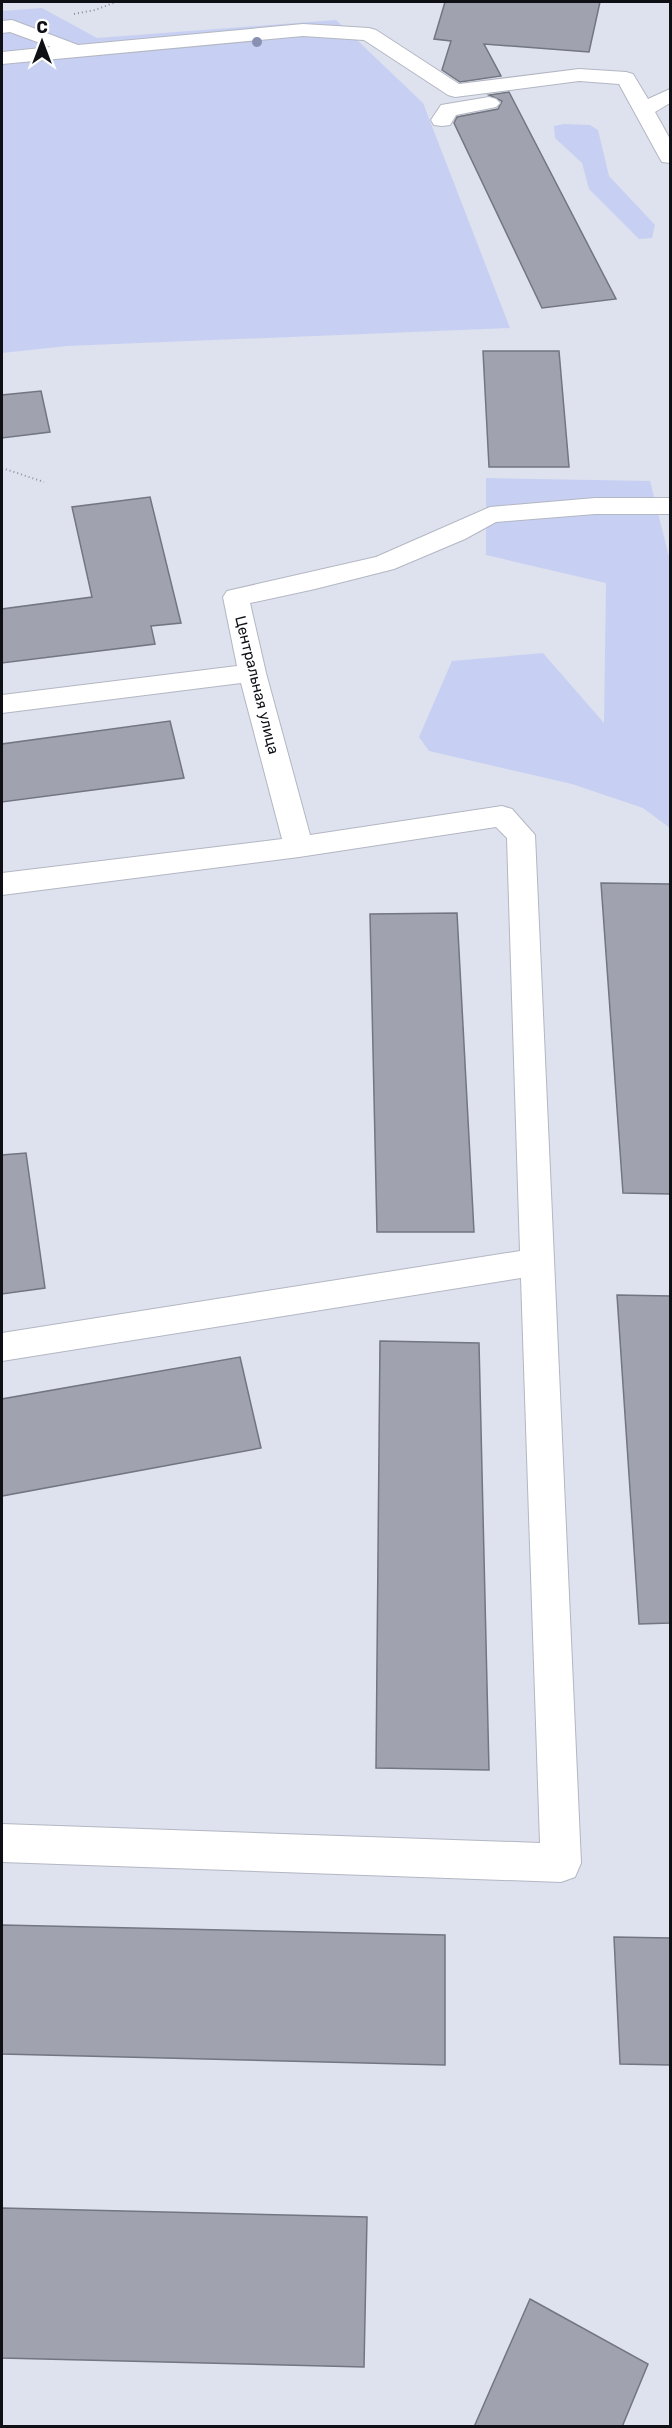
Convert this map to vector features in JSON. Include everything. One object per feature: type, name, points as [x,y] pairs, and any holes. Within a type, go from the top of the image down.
[{"type":"street","points":[[2,27],[12,26],[79,50]]},
{"type":"street","points":[[2,58],[303,30],[369,34],[455,91],[579,75],[626,78],[670,157]]},
{"type":"street","points":[[442,120],[449,110],[511,99],[514,84]]},
{"type":"street","points":[[643,110],[670,95]]},
{"type":"street","points":[[643,110],[670,113]]},
{"type":"street","name":"Центральная улица","points":[[298,847],[252,673],[236,597],[315,581],[385,563],[456,533],[490,515],[595,506],[670,506]]},
{"type":"street","points":[[2,704],[252,673]]},
{"type":"street","points":[[2,884],[298,847],[502,816],[521,835],[561,1863],[2,1843]]},
{"type":"street","points":[[2,1347],[538,1262]]},
{"type":"path","points":[[2,468],[44,482]]},
{"type":"shaded area","points":[[42,8],[97,38],[336,20],[423,103],[510,328],[67,346],[2,353],[2,11]]},
{"type":"shaded area","points":[[590,125],[598,130],[609,176],[655,225],[652,238],[639,239],[589,189],[582,163],[555,138],[554,126]]},
{"type":"shaded area","points":[[486,478],[650,481],[670,561],[670,828],[643,808],[572,784],[429,751],[419,737],[452,661],[543,653],[604,723],[606,583],[486,555]]},
{"type":"building","points":[[445,2],[600,2],[589,52],[484,44],[501,76],[460,82],[442,70],[451,41],[434,39]]},
{"type":"building","points":[[509,92],[616,299],[542,308],[454,123],[457,117],[498,109],[502,101],[489,95]]},
{"type":"building","points":[[483,351],[559,351],[569,467],[489,467]]},
{"type":"building","points":[[41,391],[50,432],[2,438],[2,395]]},
{"type":"building","points":[[150,497],[181,623],[151,626],[155,644],[2,663],[2,609],[92,597],[72,507]]},
{"type":"building","points":[[170,721],[184,778],[2,802],[2,744]]},
{"type":"building","points":[[601,883],[670,884],[670,1194],[623,1193]]},
{"type":"building","points":[[457,913],[474,1232],[377,1232],[370,914]]},
{"type":"building","points":[[26,1153],[45,1288],[2,1294],[2,1155]]},
{"type":"building","points":[[617,1295],[670,1296],[670,1623],[639,1624]]},
{"type":"building","points":[[380,1341],[479,1343],[489,1770],[376,1768]]},
{"type":"building","points":[[240,1357],[261,1448],[2,1496],[2,1399]]},
{"type":"building","points":[[2,1925],[445,1935],[445,2065],[2,2054]]},
{"type":"building","points":[[614,1937],[670,1938],[670,2065],[620,2064]]},
{"type":"building","points":[[2,2208],[367,2217],[364,2367],[2,2358]]},
{"type":"building","points":[[530,2299],[648,2364],[622,2427],[474,2427]]}]
